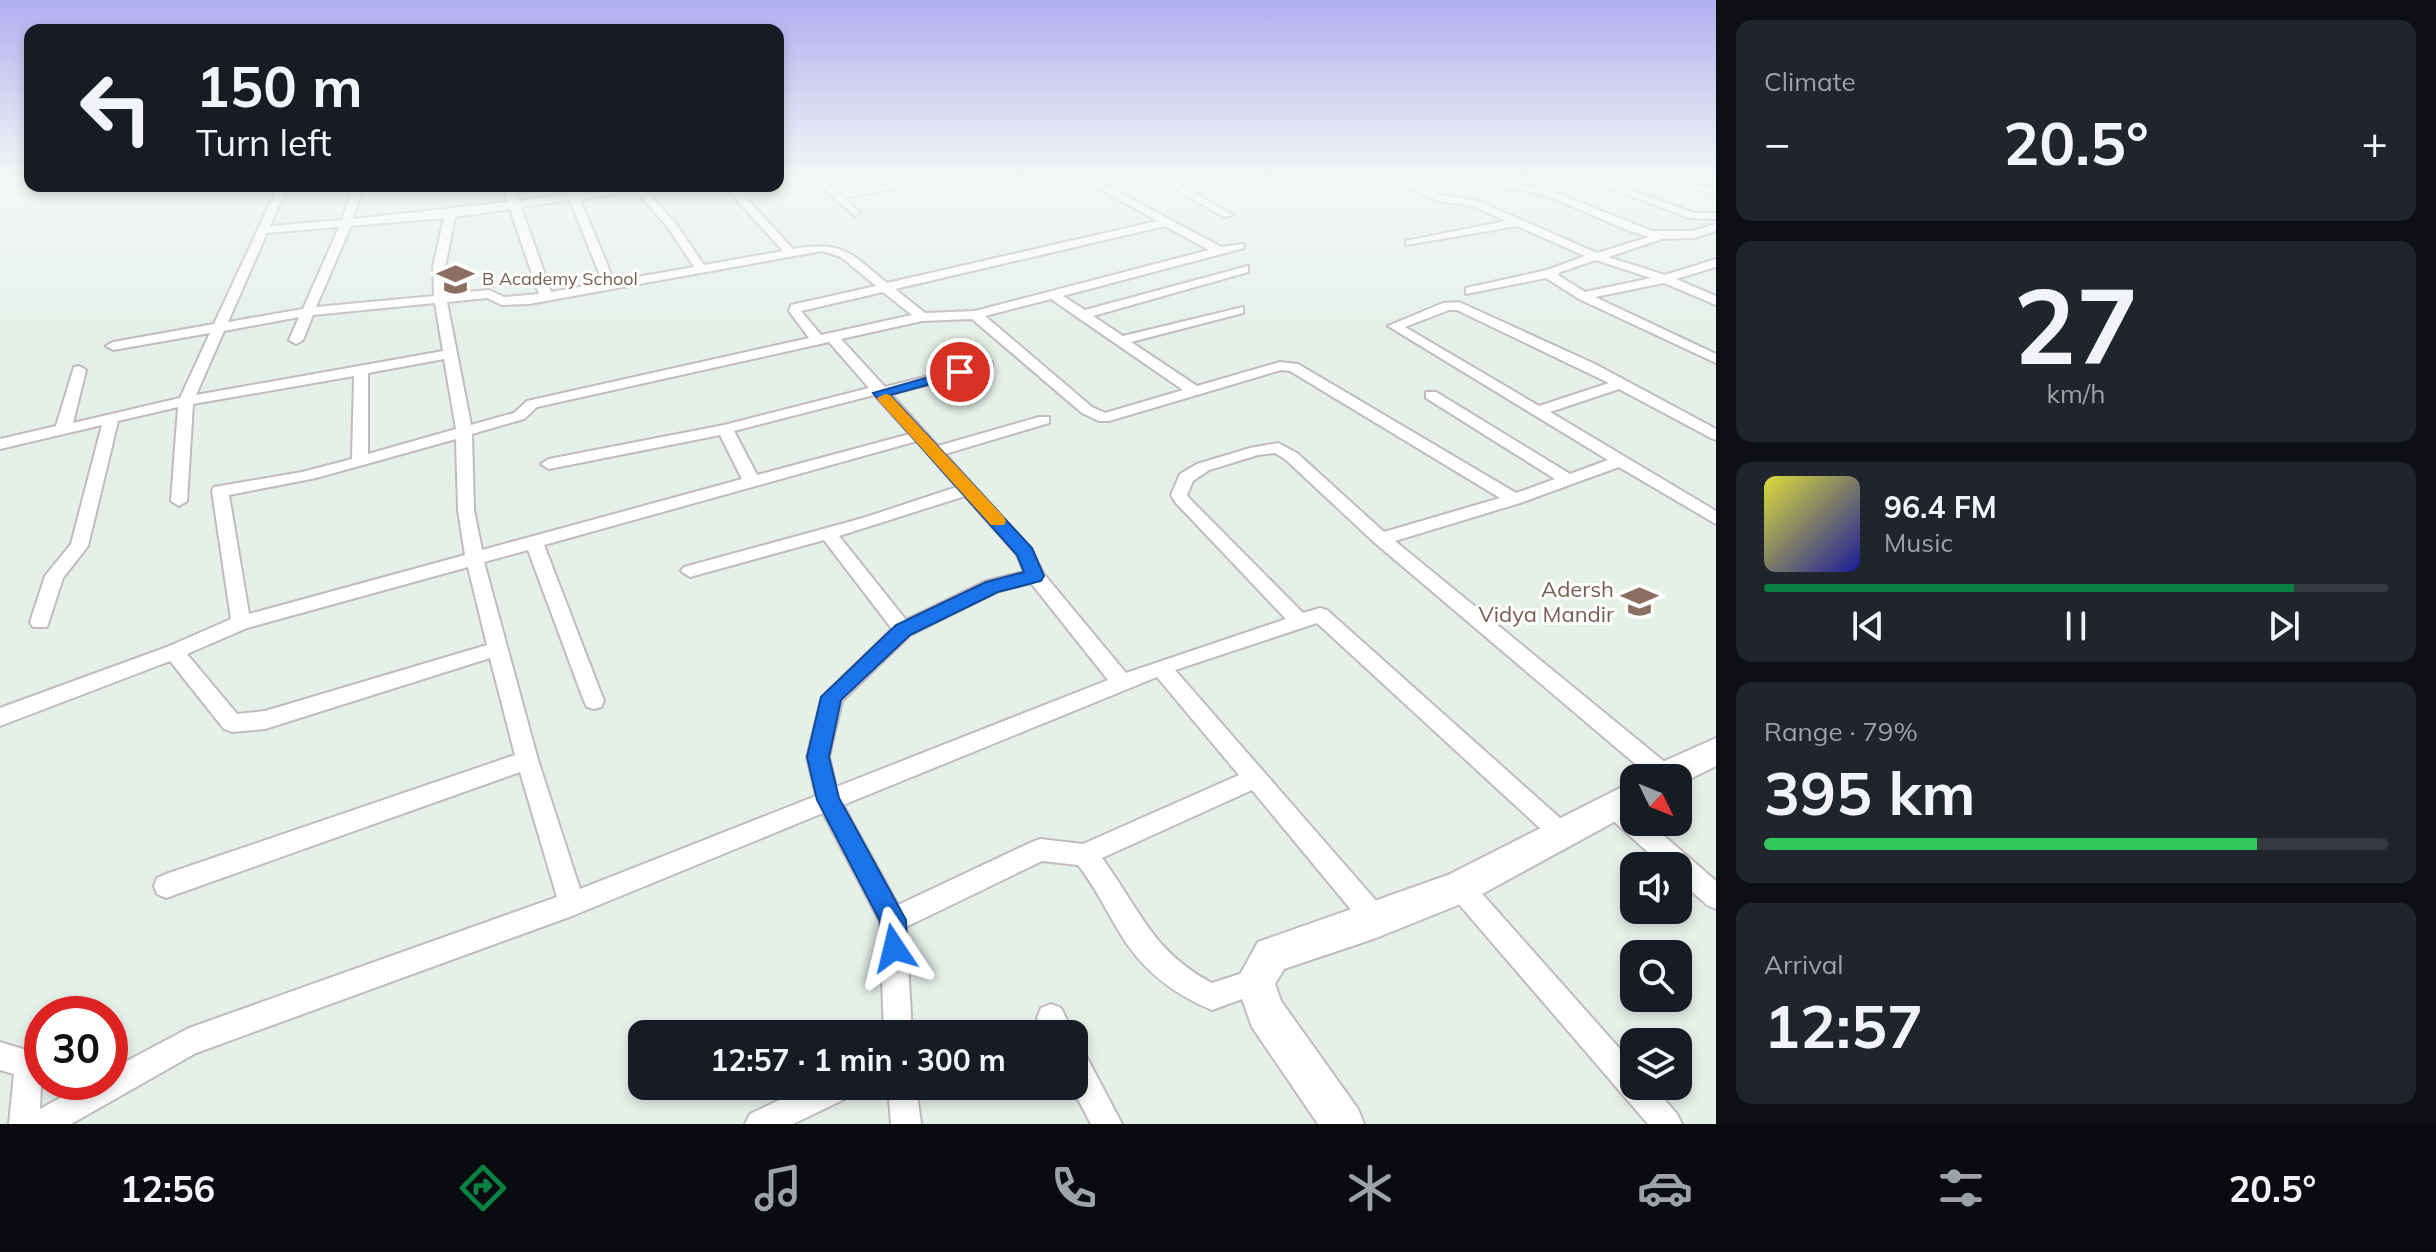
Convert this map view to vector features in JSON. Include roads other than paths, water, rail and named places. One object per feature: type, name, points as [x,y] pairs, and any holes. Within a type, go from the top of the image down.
[{"type":"street","points":[[179,501],[186,401],[217,327],[243,279],[264,230]]},
{"type":"street","points":[[296,340],[343,230]]},
{"type":"street","points":[[447,230],[439,267],[440,297],[464,431],[466,510],[474,557],[527,760],[572,904]]},
{"type":"street","points":[[524,230],[546,297]]},
{"type":"street","points":[[590,230],[610,285]]},
{"type":"street","points":[[675,230],[702,270]]},
{"type":"street","points":[[770,230],[790,252]]},
{"type":"street","points":[[1123,683],[1035,576],[1025,553],[879,392],[796,308],[1130,230]]},
{"type":"street","points":[[1182,230],[1219,251]]},
{"type":"street","points":[[1410,243],[1475,230]]},
{"type":"street","points":[[1538,230],[1597,257],[1665,279],[1716,301]]},
{"type":"street","points":[[1639,230],[1657,238]]},
{"type":"street","points":[[1470,291],[1551,273],[1657,238],[1701,234],[1709,230]]},
{"type":"street","points":[[241,623],[220,491],[328,471],[402,451],[519,416],[532,404],[922,317],[975,315],[1240,246]]},
{"type":"street","points":[[113,346],[308,312],[440,297],[489,294],[502,301],[546,297],[823,247],[835,249],[922,317]]},
{"type":"street","points":[[1583,296],[1665,279],[1716,263]]},
{"type":"street","points":[[1086,314],[1244,269]]},
{"type":"street","points":[[1551,273],[1557,281],[1583,296],[1716,359]]},
{"type":"street","points":[[1054,295],[1196,392]]},
{"type":"street","points":[[1716,435],[1590,367],[1459,306],[1447,306],[1395,326],[1716,518]]},
{"type":"street","points":[[1122,340],[1238,310]]},
{"type":"street","points":[[975,315],[1087,410],[1104,418],[1280,366],[1293,367],[1514,499]]},
{"type":"street","points":[[0,444],[186,401],[452,354]]},
{"type":"street","points":[[549,464],[725,429],[987,365]]},
{"type":"street","points":[[63,430],[79,370]]},
{"type":"street","points":[[360,460],[361,370]]},
{"type":"street","points":[[1538,411],[1619,384]]},
{"type":"street","points":[[1431,395],[1569,480]]},
{"type":"street","points":[[40,622],[54,576],[79,546],[111,419]]},
{"type":"street","points":[[934,452],[1044,420]]},
{"type":"street","points":[[725,429],[752,482]]},
{"type":"street","points":[[0,717],[174,652],[241,623],[919,436]]},
{"type":"street","points":[[1300,622],[1183,502],[1179,495],[1186,478],[1203,467],[1256,451],[1278,448],[1321,483],[1620,767]]},
{"type":"street","points":[[1381,539],[1514,499],[1621,461]]},
{"type":"street","points":[[690,571],[828,534],[969,489]]},
{"type":"street","points":[[828,534],[903,630]]},
{"type":"street","points":[[534,541],[594,701]]},
{"type":"street","points":[[897,1020],[893,920],[828,800],[818,757],[832,697],[903,630],[993,586],[1035,576]]},
{"type":"street","points":[[42,1124],[189,1042],[572,904],[1161,667],[1320,615],[1562,834]]},
{"type":"street","points":[[174,652],[232,723],[265,720],[497,649]]},
{"type":"street","points":[[1161,667],[1253,779],[1376,920]]},
{"type":"street","points":[[1691,764],[1716,751]]},
{"type":"street","points":[[166,886],[527,760]]},
{"type":"street","points":[[893,920],[1040,850],[1084,855],[1253,779]]},
{"type":"street","points":[[1084,855],[1101,872],[1142,945],[1180,983],[1212,997],[1255,982],[1271,955],[1376,920],[1460,887],[1620,802]]},
{"type":"street","points":[[1675,836],[1716,897]]},
{"type":"street","points":[[1460,887],[1667,1124]]},
{"type":"street","points":[[1255,982],[1266,1013],[1343,1124]]},
{"type":"street","points":[[0,1056],[29,1064],[24,1124]]},
{"type":"street","points":[[1088,1088],[1107,1124]]},
{"type":"street","points":[[760,1124],[811,1100]]},
{"type":"street","points":[[903,1100],[906,1124]]},
{"type":"place","name":"B Academy School","points":[[456,279]]},
{"type":"place","name":"Adersh Vidya Mandir","points":[[1640,602]]}]
